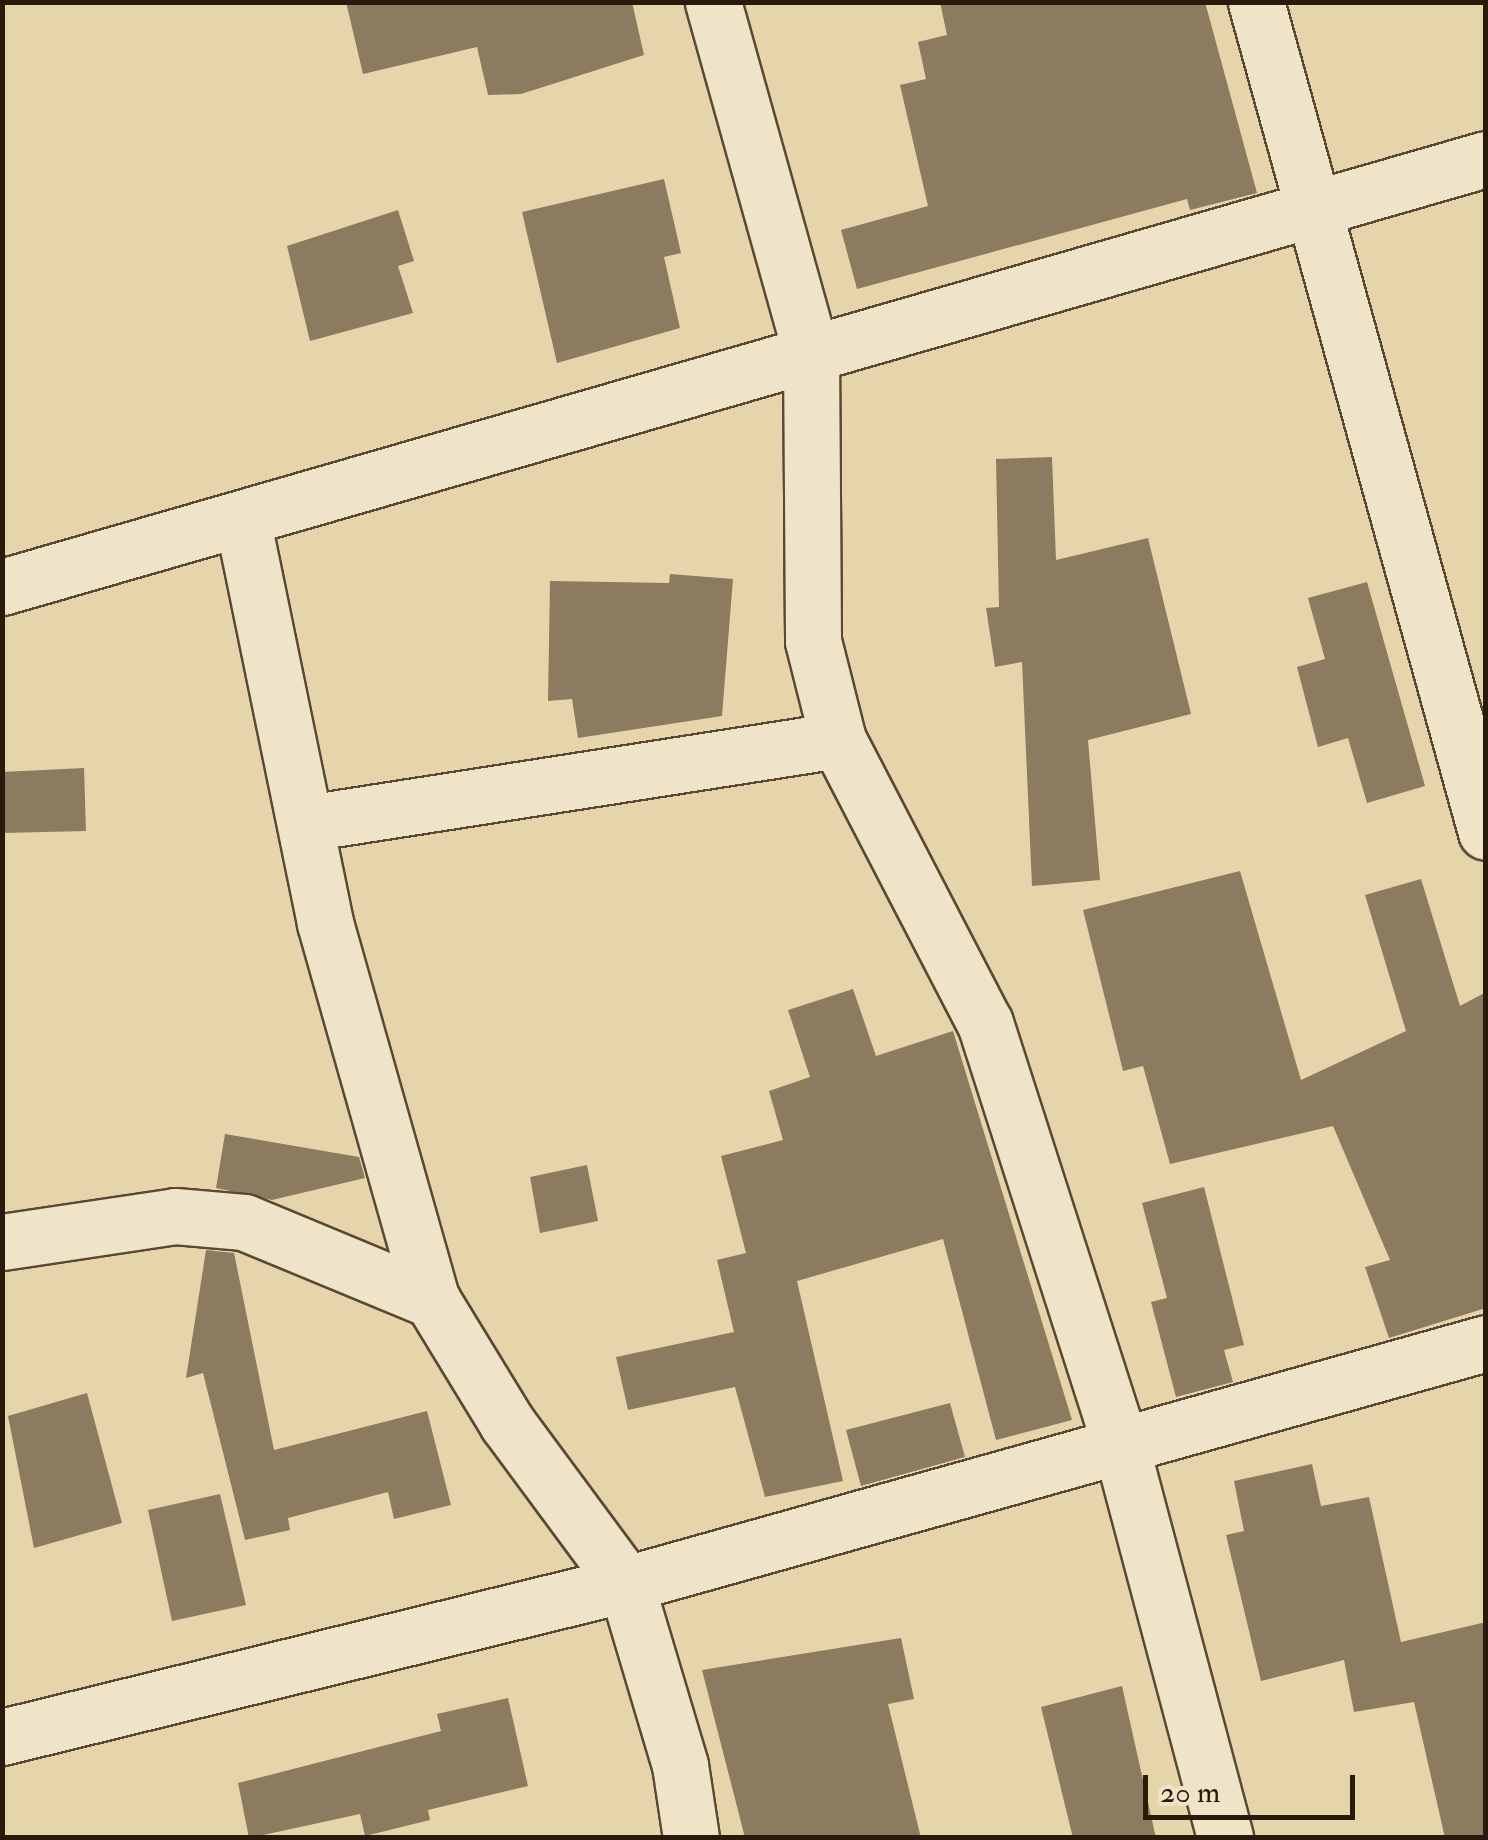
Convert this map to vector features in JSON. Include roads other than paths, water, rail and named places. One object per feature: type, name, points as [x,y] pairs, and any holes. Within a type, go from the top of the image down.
[{"type":"street","points":[[713,2],[811,352],[813,641],[838,740],[985,1023],[1122,1450],[1225,1838]]},
{"type":"street","points":[[1256,2],[1486,832]]},
{"type":"street","points":[[2,587],[242,523],[811,352],[1315,215],[1486,158]]},
{"type":"street","points":[[242,523],[325,923],[432,1300],[507,1423],[626,1584],[680,1765],[691,1838]]},
{"type":"street","points":[[307,823],[838,740]]},
{"type":"street","points":[[2,1242],[175,1216],[244,1222],[432,1300]]},
{"type":"street","points":[[2,1737],[626,1584],[1122,1450],[1486,1343]]}]
